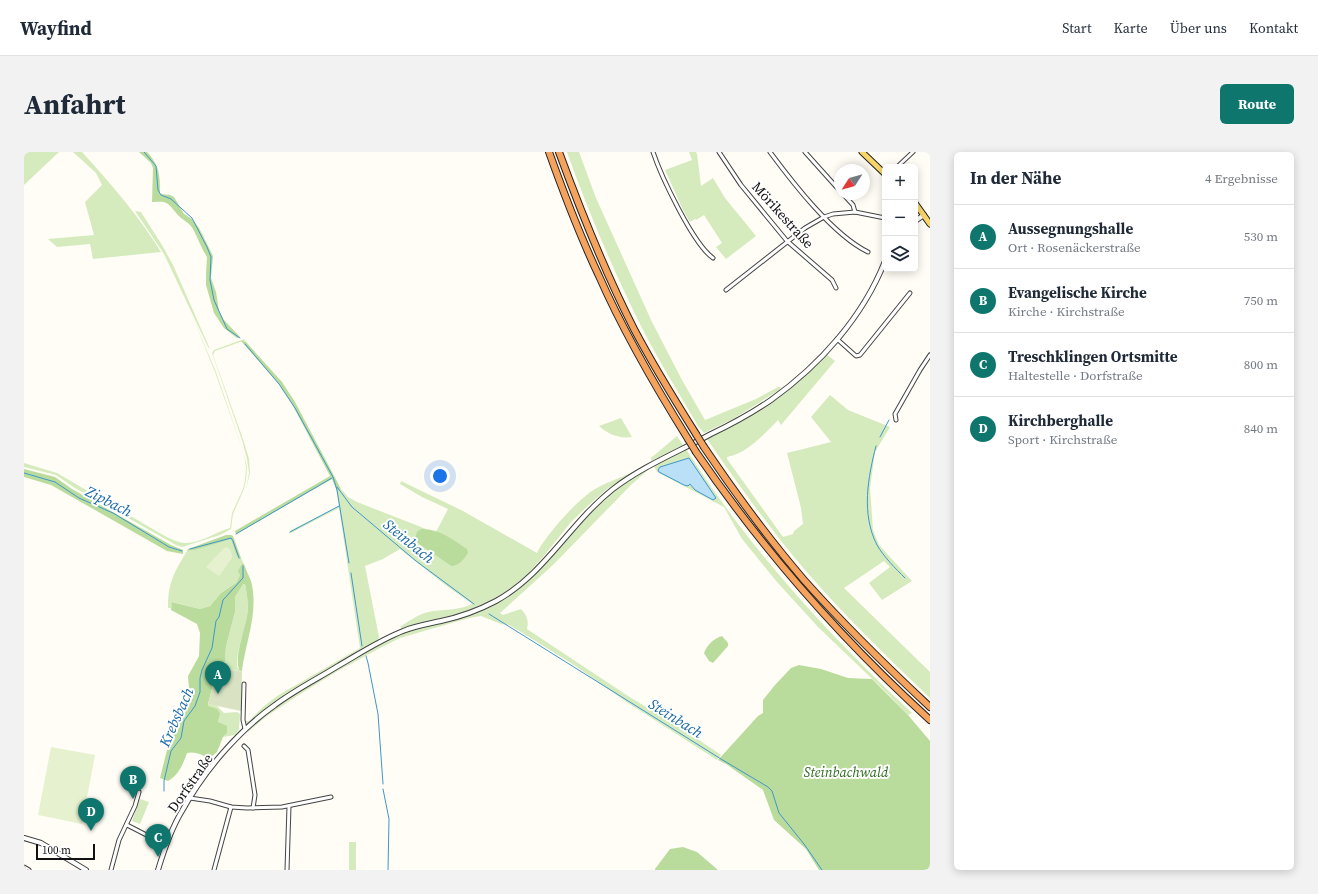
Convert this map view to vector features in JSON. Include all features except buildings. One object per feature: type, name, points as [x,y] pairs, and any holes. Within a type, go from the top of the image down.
[{"type":"highway","points":[[549,152],[576,224],[612,304],[644,366],[696,452],[751,529],[798,586],[860,653],[930,720]]},
{"type":"highway","points":[[559,152],[586,222],[624,308],[652,361],[704,447],[759,524],[804,580],[877,657],[930,707]]},
{"type":"main road","points":[[862,152],[882,171]]},
{"type":"main road","points":[[918,207],[930,224]]},
{"type":"street","points":[[653,152],[683,216],[704,249],[713,258]]},
{"type":"street","name":"Mörikestraße","points":[[719,152],[741,185],[787,241],[834,282],[836,288]]},
{"type":"street","points":[[770,152],[824,217],[847,238],[868,252]]},
{"type":"street","points":[[804,152],[834,184]]},
{"type":"street","points":[[901,164],[913,152]]},
{"type":"street","points":[[848,200],[856,212]]},
{"type":"street","points":[[726,290],[804,228],[824,217],[833,214],[856,212],[882,217]]},
{"type":"street","points":[[918,219],[924,215]]},
{"type":"street","name":"Dorfstraße","points":[[158,870],[166,845],[181,812],[190,798],[211,768],[245,729],[257,719],[293,692],[394,635],[416,627],[455,618],[477,610],[509,593],[538,568],[583,516],[612,490],[650,465],[749,414],[776,396],[815,363],[837,340],[863,305],[882,268]]},
{"type":"street","points":[[837,340],[856,356],[860,355],[910,293]]},
{"type":"street","points":[[896,420],[895,414],[930,355]]},
{"type":"street","points":[[244,684],[243,720],[245,729]]},
{"type":"street","points":[[244,746],[248,750],[255,795],[253,808]]},
{"type":"street","points":[[111,870],[119,840],[135,806],[139,792]]},
{"type":"street","points":[[190,798],[210,801],[231,807],[253,808],[289,806],[331,797]]},
{"type":"street","points":[[287,870],[289,806]]},
{"type":"street","points":[[214,870],[231,807]]},
{"type":"street","points":[[127,825],[166,845]]},
{"type":"street","points":[[24,838],[41,843],[86,870]]},
{"type":"street","points":[[24,867],[29,870]]},
{"type":"green space","points":[[26,152],[59,152],[24,185],[24,155]]},
{"type":"green space","points":[[73,152],[82,152],[124,200],[161,252],[93,259],[90,244],[57,247],[48,239],[94,235],[85,202],[102,185],[96,173]]},
{"type":"green space","points":[[139,152],[147,152],[155,162],[159,176],[160,194],[174,197],[184,214],[192,219],[199,228],[213,256],[211,278],[216,292],[219,311],[223,319],[240,337],[237,338],[224,328],[214,313],[206,285],[207,257],[193,229],[167,203],[152,202],[153,168],[151,163]]},
{"type":"green space","points":[[567,152],[579,152],[596,198],[652,322],[682,380],[705,420],[781,387],[779,390],[735,418],[704,433],[698,426],[661,364],[631,305],[601,240]]},
{"type":"green space","points":[[689,152],[696,152],[697,154],[701,186],[713,178],[725,198],[756,236],[726,259],[716,247],[722,243],[704,215],[690,222],[665,170],[692,160]]},
{"type":"green space","points":[[135,211],[141,212],[173,265],[210,349],[164,254]]},
{"type":"green space","points":[[191,313],[216,372],[244,454],[215,372]]},
{"type":"green space","points":[[244,339],[246,342],[243,341],[215,351],[213,355],[249,459],[250,473],[246,489],[249,473],[247,459],[242,440],[212,353],[214,350]]},
{"type":"green space","points":[[241,341],[246,342],[282,382],[295,402],[341,489],[338,491],[336,489],[332,479],[236,534],[235,531],[330,476],[292,404],[279,384]]},
{"type":"green space","points":[[826,354],[835,361],[781,425],[778,420],[749,447],[742,452],[727,457],[727,459],[783,537],[793,534],[794,531],[803,524],[801,508],[787,453],[831,442],[811,417],[830,395],[848,410],[890,427],[875,452],[870,488],[873,530],[879,545],[912,581],[882,600],[869,583],[890,567],[884,561],[844,588],[930,672],[930,698],[866,636],[805,570],[754,506],[707,439],[742,421],[769,402]]},
{"type":"green space","points":[[621,418],[632,437],[614,435],[599,426]]},
{"type":"green space","points":[[677,436],[683,445],[651,461],[651,458]]},
{"type":"green space","points":[[686,449],[710,485],[762,555],[790,588],[819,621],[912,713],[908,715],[818,627],[777,582],[742,539],[724,507],[657,472],[654,466],[655,465]]},
{"type":"green space","points":[[244,454],[247,467],[246,480],[244,489],[233,514],[231,529],[220,535],[182,547],[75,488],[56,475],[24,467],[24,463],[57,473],[163,535],[178,542],[190,543],[202,540],[230,528],[232,513],[243,489],[245,480],[246,467]]},
{"type":"green space","points":[[645,465],[607,489],[591,503],[571,522],[526,576],[501,595],[461,613],[402,628],[400,627],[413,618],[424,613],[461,608],[472,604],[400,549],[383,559],[365,566],[379,637],[378,641],[285,695],[247,724],[245,723],[245,721],[249,721],[277,696],[360,648],[339,508],[289,534],[291,530],[339,506],[336,489],[338,491],[341,489],[348,497],[357,502],[426,529],[421,529],[415,539],[419,544],[451,566],[467,550],[455,541],[436,532],[448,509],[422,497],[400,484],[401,481],[463,511],[537,553],[554,528],[571,509],[588,494],[606,483],[631,473]]},
{"type":"green space","points":[[24,469],[55,477],[72,489],[171,545],[183,550],[183,554],[167,551],[51,485],[24,477]]},
{"type":"green space","points":[[647,469],[648,470],[631,485],[553,565],[500,613],[503,615],[521,609],[527,618],[527,629],[721,755],[717,760],[625,701],[574,665],[521,632],[509,625],[501,624],[481,616],[469,618],[400,638],[336,672],[297,696],[267,716],[248,732],[244,733],[271,709],[299,689],[387,640],[409,630],[480,610],[517,588],[596,505],[619,486]]},
{"type":"green space","points":[[421,529],[434,530],[446,535],[467,549],[468,553],[463,560],[454,566],[451,566],[419,544],[415,539],[417,532]]},
{"type":"green space","points":[[226,535],[233,536],[241,558],[240,560],[236,555],[231,539],[187,551],[188,549]]},
{"type":"green space","points":[[231,539],[236,555],[240,560],[241,558],[244,564],[242,564],[240,575],[236,583],[221,593],[210,606],[200,609],[173,602],[171,608],[168,608],[169,591],[173,578],[187,551],[195,550]]},
{"type":"green space","points":[[226,547],[230,549],[232,558],[219,576],[206,567]]},
{"type":"green space","points":[[242,564],[244,564],[251,581],[254,603],[242,670],[240,671],[238,660],[240,644],[248,612],[248,600],[245,584],[243,584],[235,597],[235,612],[226,646],[225,661],[222,667],[218,667],[208,704],[208,706],[217,709],[220,713],[218,722],[227,726],[227,733],[223,737],[217,752],[209,759],[196,753],[187,753],[178,772],[168,781],[160,778],[172,730],[184,713],[190,700],[188,676],[199,656],[200,633],[197,624],[171,610],[172,602],[200,609],[210,606],[221,593],[236,583],[240,575],[238,571]]},
{"type":"green space","points":[[243,583],[245,584],[246,588],[248,612],[237,657],[238,669],[242,670],[242,672],[222,667],[225,661],[226,646],[235,612],[235,597]]},
{"type":"green space","points":[[722,636],[728,643],[728,646],[713,663],[709,661],[704,653],[711,642]]},
{"type":"green space","name":"Steinbachwald","points":[[799,665],[821,669],[848,678],[872,679],[908,715],[930,741],[930,870],[819,870],[806,849],[774,820],[763,790],[718,760],[758,716],[763,713],[763,700],[775,685],[791,668]]},
{"type":"green space","points":[[218,667],[242,672],[241,711],[208,704]]},
{"type":"green space","points":[[208,704],[217,706],[224,713],[237,712],[240,714],[239,729],[235,735],[223,737],[227,733],[218,722],[219,718],[208,706]]},
{"type":"green space","points":[[51,747],[95,755],[82,824],[38,815]]},
{"type":"green space","points":[[140,799],[149,802],[140,824],[132,821]]},
{"type":"green space","points":[[349,842],[356,842],[356,870],[349,870]]},
{"type":"green space","points":[[683,847],[697,852],[718,870],[655,870],[670,849]]},
{"type":"water","points":[[689,458],[716,498],[713,500],[695,490],[690,484],[688,486],[684,485],[659,472],[658,470],[660,467]]},
{"type":"waterway","points":[[144,152],[156,166],[158,190],[161,195],[171,199],[192,218],[207,247],[211,257],[210,280],[214,300],[227,329],[240,338]]},
{"type":"waterway","points":[[245,344],[279,384],[295,408],[333,477],[337,490],[349,563]]},
{"type":"waterway","points":[[880,437],[889,420]]},
{"type":"waterway","points":[[876,446],[869,483],[869,521],[877,545],[905,578]]},
{"type":"waterway","name":"Zipbach","points":[[24,473],[55,482],[79,498],[113,513],[169,547],[182,551]]},
{"type":"waterway","name":"Krebsbach","points":[[236,534],[332,478]]},
{"type":"waterway","name":"Steinbach","points":[[337,487],[352,507],[416,561],[474,604]]},
{"type":"waterway","points":[[290,532],[339,506]]},
{"type":"waterway","name":"Zipbach","points":[[190,549],[231,538],[239,558]]},
{"type":"waterway","name":"Krebsbach","points":[[164,791],[164,781],[171,751],[181,738],[184,721],[195,706],[200,692],[200,678],[212,648],[216,621],[219,617],[223,600],[243,578],[243,566]]},
{"type":"waterway","points":[[351,573],[362,646]]},
{"type":"waterway","name":"Steinbach","points":[[489,614],[768,787],[772,791],[779,813],[804,844],[822,870]]},
{"type":"waterway","points":[[366,656],[378,714],[383,784]]},
{"type":"waterway","points":[[383,789],[389,819],[388,870]]},
{"type":"place","name":"Aussegnungshalle","points":[[218,694]]},
{"type":"place","name":"Evangelische Kirche","points":[[133,799]]},
{"type":"place","name":"Kirchberghalle","points":[[91,831]]},
{"type":"place","name":"Treschklingen Ortsmitte","points":[[158,857]]}]
